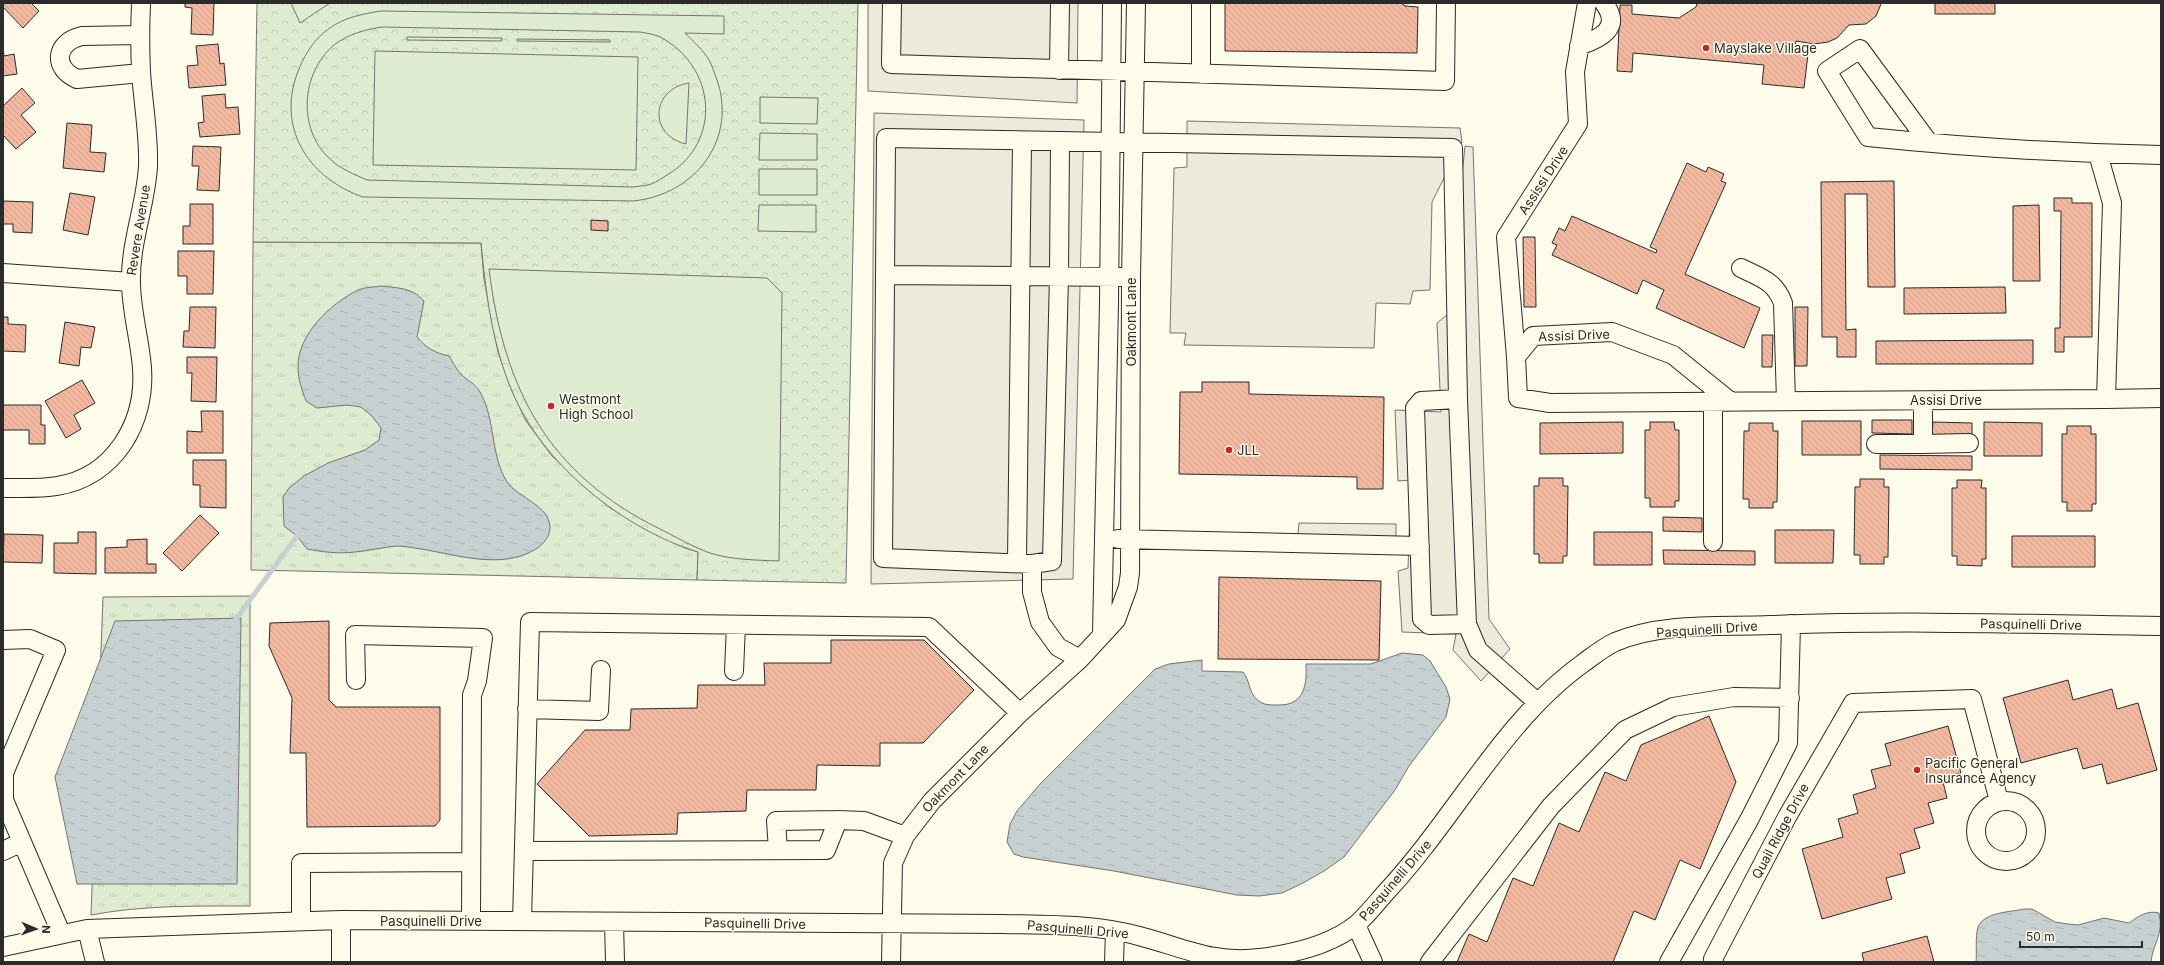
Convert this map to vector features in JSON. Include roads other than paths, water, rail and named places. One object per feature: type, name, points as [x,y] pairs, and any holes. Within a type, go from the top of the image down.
[{"type":"street","name":"Revere Avenue","points":[[3,488],[58,486],[100,470],[118,453],[128,438],[135,419],[142,386],[142,368],[130,282],[132,260],[148,167],[148,145],[141,73],[141,3]]},
{"type":"street","points":[[892,3],[891,64],[1445,81],[1446,3]]},
{"type":"street","points":[[1059,70],[1060,3]]},
{"type":"street","name":"Oakmont Lane","points":[[1102,634],[1110,277],[1112,3]]},
{"type":"street","name":"Oakmont Lane","points":[[891,962],[893,863],[905,836],[932,801],[1020,713],[1080,659],[1116,620],[1124,601],[1130,573],[1131,278],[1133,144],[1136,72],[1136,3]]},
{"type":"street","points":[[1201,3],[1201,74]]},
{"type":"street","name":"Assissi Drive","points":[[1516,357],[1506,237],[1578,124],[1575,72],[1587,3]]},
{"type":"street","points":[[1579,46],[1604,35],[1608,29],[1610,14],[1604,3]]},
{"type":"street","points":[[140,35],[82,36],[73,38],[66,42],[61,49],[60,57],[63,67],[68,75],[77,79],[141,73]]},
{"type":"street","points":[[1929,143],[1860,49],[1828,71],[1868,137],[1929,143],[2098,154],[2161,155]]},
{"type":"street","points":[[1060,142],[1059,276],[1052,561],[1025,563],[883,558],[886,138],[1111,143],[1133,144],[1453,148],[1458,400],[1467,624],[1478,650],[1537,702]]},
{"type":"street","points":[[1022,141],[1021,276],[1025,563],[1040,622],[1058,646],[1080,659]]},
{"type":"street","points":[[2098,154],[2112,203],[2106,400]]},
{"type":"street","points":[[1741,268],[1770,282],[1778,291],[1783,303],[1786,401]]},
{"type":"street","points":[[3,273],[130,282]]},
{"type":"street","points":[[884,275],[1131,278]]},
{"type":"street","name":"Assisi Drive","points":[[1722,402],[1673,355],[1612,332],[1533,336],[1516,357],[1518,398],[1550,403],[2106,400],[2161,398]]},
{"type":"street","points":[[1458,400],[1421,401],[1415,408],[1422,618],[1429,626],[1467,624]]},
{"type":"street","points":[[1923,401],[1923,444]]},
{"type":"street","points":[[1713,542],[1722,402]]},
{"type":"street","points":[[1876,444],[1969,443]]},
{"type":"street","points":[[1105,538],[1130,540],[1420,546]]},
{"type":"street","points":[[522,921],[530,622],[929,627],[1020,713]]},
{"type":"street","name":"Pasquinelli Drive","points":[[3,947],[61,933],[88,929],[341,920],[1046,924],[1115,931],[1141,936],[1208,957],[1230,960],[1259,959],[1292,952],[1323,943],[1356,925],[1418,856],[1512,732],[1537,702],[1559,680],[1613,643],[1632,637],[1675,628],[1791,624],[1863,622],[2161,626]]},
{"type":"street","points":[[734,671],[736,624]]},
{"type":"street","points":[[1669,962],[1749,820],[1788,743],[1791,624]]},
{"type":"street","points":[[356,680],[355,635],[482,638],[477,681],[472,695],[471,921]]},
{"type":"street","points":[[3,640],[30,639],[56,650],[4,772],[4,800],[61,933]]},
{"type":"street","points":[[528,709],[599,710],[601,670]]},
{"type":"street","points":[[1430,962],[1551,806],[1624,730],[1673,707],[1734,697],[1790,698]]},
{"type":"street","name":"Quail Ridge Drive","points":[[1714,962],[1714,959],[1787,817],[1853,703],[1972,699],[1999,801]]},
{"type":"street","points":[[524,851],[826,850],[838,820]]},
{"type":"street","points":[[778,850],[776,821],[864,821],[905,836]]},
{"type":"street","points":[[3,851],[22,842]]},
{"type":"street","points":[[301,921],[301,863],[472,862]]},
{"type":"street","points":[[341,920],[341,962]]},
{"type":"street","points":[[614,922],[615,962]]},
{"type":"street","points":[[1356,925],[1374,962]]},
{"type":"street","points":[[88,929],[95,962]]},
{"type":"street","points":[[1114,962],[1115,931]]},
{"type":"water","points":[[382,286],[410,291],[415,293],[424,301],[417,337],[431,350],[449,356],[459,372],[476,386],[480,392],[489,414],[498,460],[507,482],[518,493],[539,507],[548,519],[550,530],[548,537],[542,545],[536,549],[509,559],[494,560],[465,557],[400,546],[349,553],[319,551],[307,549],[297,536],[284,526],[283,497],[289,488],[304,476],[328,463],[365,450],[379,440],[381,428],[372,416],[361,407],[347,405],[317,408],[306,401],[299,380],[298,368],[299,356],[303,344],[309,333],[326,312],[347,296],[358,290]]},
{"type":"water","points":[[241,618],[237,884],[77,884],[55,777],[115,621]]},
{"type":"water","points":[[1402,653],[1423,655],[1430,661],[1446,687],[1450,699],[1446,717],[1409,766],[1395,790],[1344,857],[1303,883],[1282,893],[1259,896],[1237,895],[1114,871],[1023,857],[1014,854],[1007,842],[1010,824],[1017,811],[1041,783],[1155,669],[1169,664],[1202,660],[1202,671],[1243,672],[1254,697],[1262,703],[1271,705],[1286,704],[1293,702],[1298,698],[1302,693],[1306,680],[1306,664],[1371,664]]},
{"type":"water","points":[[2032,909],[2055,922],[2078,925],[2104,918],[2129,923],[2147,913],[2159,913],[2160,928],[2151,962],[1976,962],[1977,931],[1981,922],[1986,918],[1998,914]]},
{"type":"waterway","points":[[233,623],[297,536]]},
{"type":"place","name":"Mayslake Village","points":[[1706,48]]},
{"type":"place","name":"Westmont High School","points":[[551,406]]},
{"type":"place","name":"JLL","points":[[1229,450]]},
{"type":"place","name":"Pacific General Insurance Agency","points":[[1917,770]]}]
